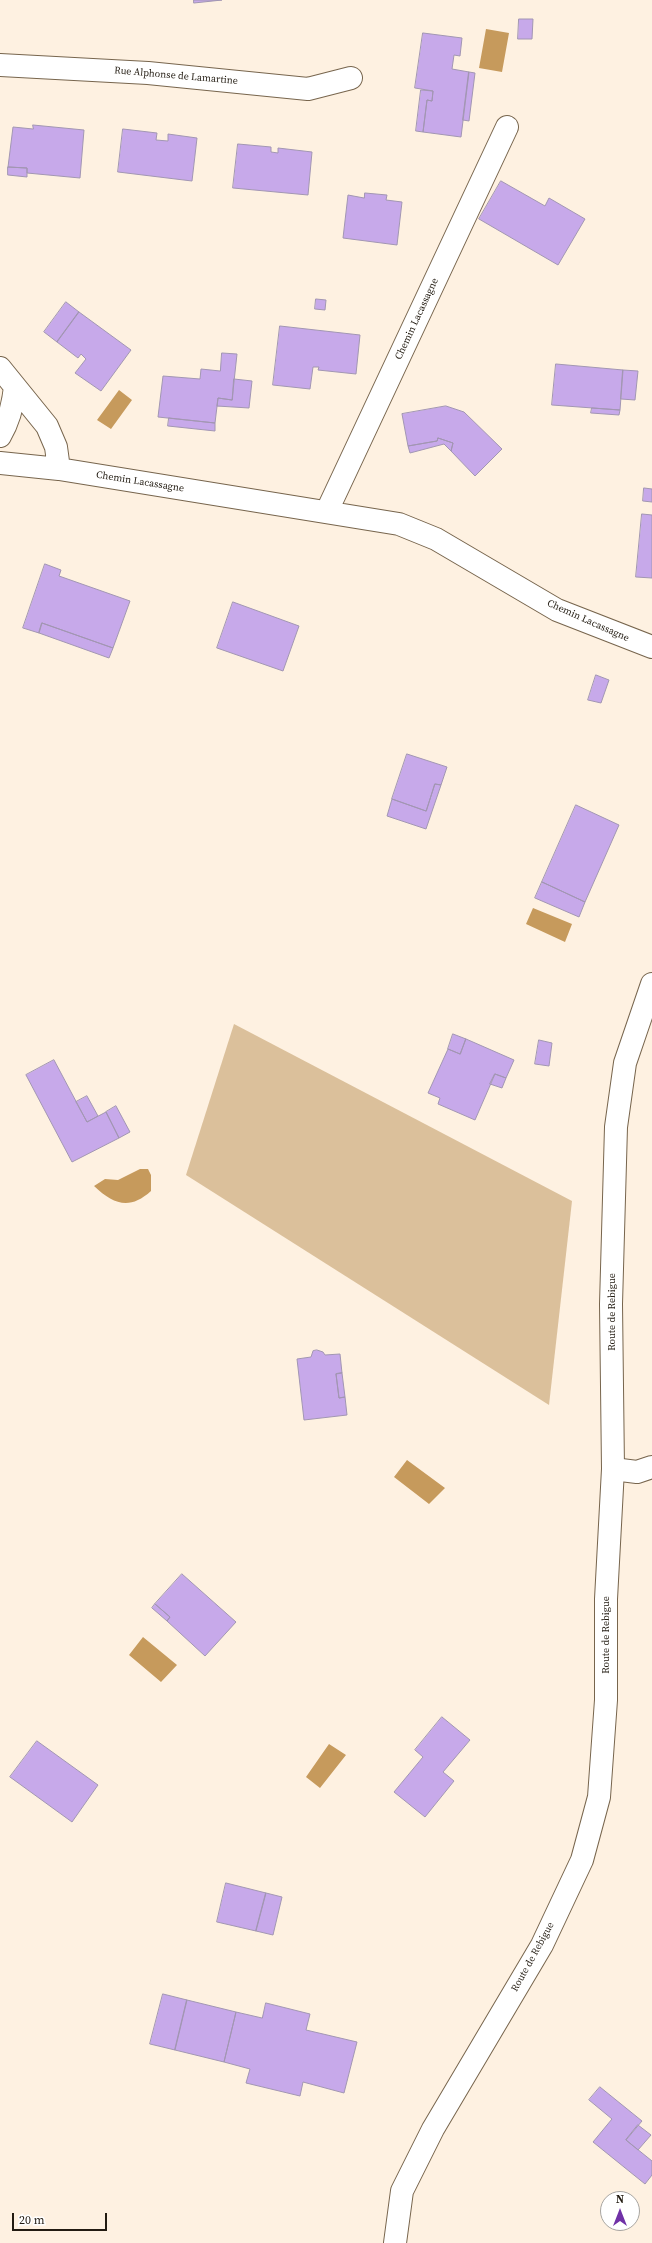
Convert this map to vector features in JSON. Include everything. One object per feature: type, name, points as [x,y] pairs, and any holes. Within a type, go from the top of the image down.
[{"type":"street","name":"Rue Alphonse de Lamartine","points":[[0,65],[148,73],[308,89],[351,78]]},
{"type":"street","name":"Chemin Lacassagne","points":[[327,511],[506,127]]},
{"type":"street","points":[[0,368],[47,426],[56,446],[59,469]]},
{"type":"street","points":[[0,436],[5,427],[12,406],[15,387]]},
{"type":"street","name":"Chemin Lacassagne","points":[[0,463],[59,469],[327,511],[399,524],[436,539],[557,610],[652,647]]},
{"type":"street","name":"Route de Rebigue","points":[[396,2243],[402,2191],[433,2129],[542,1945],[582,1860],[599,1789],[606,1700],[606,1599],[613,1469],[611,1304],[616,1127],[625,1063],[652,984]]},
{"type":"street","points":[[613,1469],[637,1472],[652,1467]]},
{"type":"shaded area","points":[[486,29],[509,33],[502,72],[479,68]]},
{"type":"shaded area","points":[[119,390],[132,400],[111,429],[97,420]]},
{"type":"shaded area","points":[[533,908],[572,924],[565,942],[526,924]]},
{"type":"shaded area","points":[[234,1024],[572,1201],[549,1405],[186,1175]]},
{"type":"shaded area","points":[[140,1169],[148,1169],[151,1175],[151,1191],[136,1201],[122,1203],[115,1201],[94,1186],[105,1179],[118,1180]]},
{"type":"shaded area","points":[[407,1460],[445,1488],[429,1504],[394,1477]]},
{"type":"shaded area","points":[[143,1637],[177,1665],[161,1682],[129,1655]]},
{"type":"shaded area","points":[[329,1744],[346,1755],[320,1788],[306,1777]]},
{"type":"building","points":[[194,0],[222,0],[194,3]]},
{"type":"building","points":[[519,19],[533,19],[532,39],[518,39]]},
{"type":"building","points":[[423,33],[462,38],[460,56],[454,55],[452,69],[469,72],[461,137],[423,132],[427,100],[432,101],[433,91],[415,88]]},
{"type":"building","points":[[469,72],[475,73],[469,121],[463,120]]},
{"type":"building","points":[[421,90],[433,91],[432,101],[427,100],[423,132],[416,131]]},
{"type":"building","points":[[33,125],[84,130],[80,178],[27,173],[27,168],[8,167],[13,127],[33,129]]},
{"type":"building","points":[[123,129],[157,133],[156,140],[168,141],[168,134],[197,138],[192,181],[118,172]]},
{"type":"building","points":[[238,144],[271,147],[271,152],[278,153],[278,148],[312,152],[308,195],[233,188]]},
{"type":"building","points":[[8,167],[27,168],[27,177],[8,175]]},
{"type":"building","points":[[501,181],[545,206],[549,198],[585,219],[558,265],[479,219]]},
{"type":"building","points":[[365,193],[387,195],[386,200],[402,202],[397,245],[343,238],[348,195],[364,198]]},
{"type":"building","points":[[316,299],[326,300],[325,310],[315,309]]},
{"type":"building","points":[[66,302],[79,312],[57,342],[44,332]]},
{"type":"building","points":[[79,312],[131,350],[101,391],[75,373],[86,359],[81,354],[78,358],[57,342]]},
{"type":"building","points":[[280,326],[360,335],[356,374],[318,370],[319,367],[313,367],[310,389],[273,385]]},
{"type":"building","points":[[222,353],[237,354],[232,400],[218,398],[215,423],[158,417],[163,376],[200,379],[201,369],[220,371]]},
{"type":"building","points":[[556,364],[623,370],[620,410],[552,405]]},
{"type":"building","points":[[623,370],[638,371],[635,400],[621,399]]},
{"type":"building","points":[[234,379],[252,381],[249,408],[217,406],[218,398],[232,400]]},
{"type":"building","points":[[446,406],[464,412],[502,449],[475,476],[451,451],[453,443],[438,438],[437,441],[408,446],[402,414]]},
{"type":"building","points":[[592,408],[620,410],[619,415],[591,413]]},
{"type":"building","points":[[169,418],[215,423],[215,431],[168,426]]},
{"type":"building","points":[[438,438],[453,443],[451,451],[444,444],[410,453],[408,446],[437,441]]},
{"type":"building","points":[[644,488],[652,489],[652,502],[643,501]]},
{"type":"building","points":[[642,514],[652,515],[652,578],[636,577]]},
{"type":"building","points":[[45,564],[61,570],[59,576],[130,601],[113,648],[42,623],[39,633],[23,628]]},
{"type":"building","points":[[233,602],[299,626],[283,671],[217,648]]},
{"type":"building","points":[[42,623],[113,648],[109,658],[39,633]]},
{"type":"building","points":[[596,675],[609,680],[601,703],[588,700]]},
{"type":"building","points":[[407,754],[447,767],[441,785],[435,784],[426,811],[392,799]]},
{"type":"building","points":[[435,784],[441,785],[426,829],[387,816],[392,799],[426,811]]},
{"type":"building","points":[[576,805],[619,825],[585,902],[542,882]]},
{"type":"building","points":[[542,882],[585,902],[579,917],[535,898]]},
{"type":"building","points":[[453,1034],[466,1039],[460,1054],[448,1049]]},
{"type":"building","points":[[466,1039],[514,1060],[506,1078],[495,1074],[475,1120],[438,1104],[440,1098],[428,1093],[448,1049],[460,1054]]},
{"type":"building","points":[[539,1040],[552,1043],[549,1066],[535,1064]]},
{"type":"building","points":[[54,1060],[87,1122],[106,1112],[119,1138],[72,1162],[26,1075]]},
{"type":"building","points":[[495,1074],[506,1078],[502,1088],[490,1084]]},
{"type":"building","points":[[87,1096],[98,1116],[87,1122],[76,1102]]},
{"type":"building","points":[[116,1106],[130,1132],[119,1138],[106,1112]]},
{"type":"building","points":[[317,1350],[323,1352],[325,1355],[340,1354],[342,1373],[336,1374],[339,1398],[345,1397],[347,1415],[304,1420],[297,1359],[311,1357],[313,1351]]},
{"type":"building","points":[[342,1373],[345,1397],[339,1398],[336,1374]]},
{"type":"building","points":[[182,1574],[236,1622],[205,1656],[167,1621],[170,1617],[155,1604]]},
{"type":"building","points":[[155,1604],[170,1617],[167,1621],[152,1608]]},
{"type":"building","points":[[442,1717],[470,1740],[443,1772],[454,1781],[425,1817],[394,1792],[423,1757],[415,1750]]},
{"type":"building","points":[[37,1741],[98,1785],[72,1822],[10,1777]]},
{"type":"building","points":[[226,1883],[266,1893],[256,1931],[217,1922]]},
{"type":"building","points":[[266,1893],[282,1897],[273,1935],[256,1931]]},
{"type":"building","points":[[163,1994],[187,2000],[175,2050],[150,2044]]},
{"type":"building","points":[[187,2000],[236,2012],[224,2062],[175,2050]]},
{"type":"building","points":[[266,2003],[310,2014],[306,2030],[357,2042],[344,2093],[303,2082],[300,2096],[246,2083],[250,2069],[224,2062],[236,2012],[262,2018]]},
{"type":"building","points":[[600,2087],[642,2121],[626,2140],[652,2161],[652,2175],[645,2184],[593,2142],[612,2119],[589,2100]]},
{"type":"building","points":[[638,2125],[651,2135],[638,2150],[626,2140]]}]
